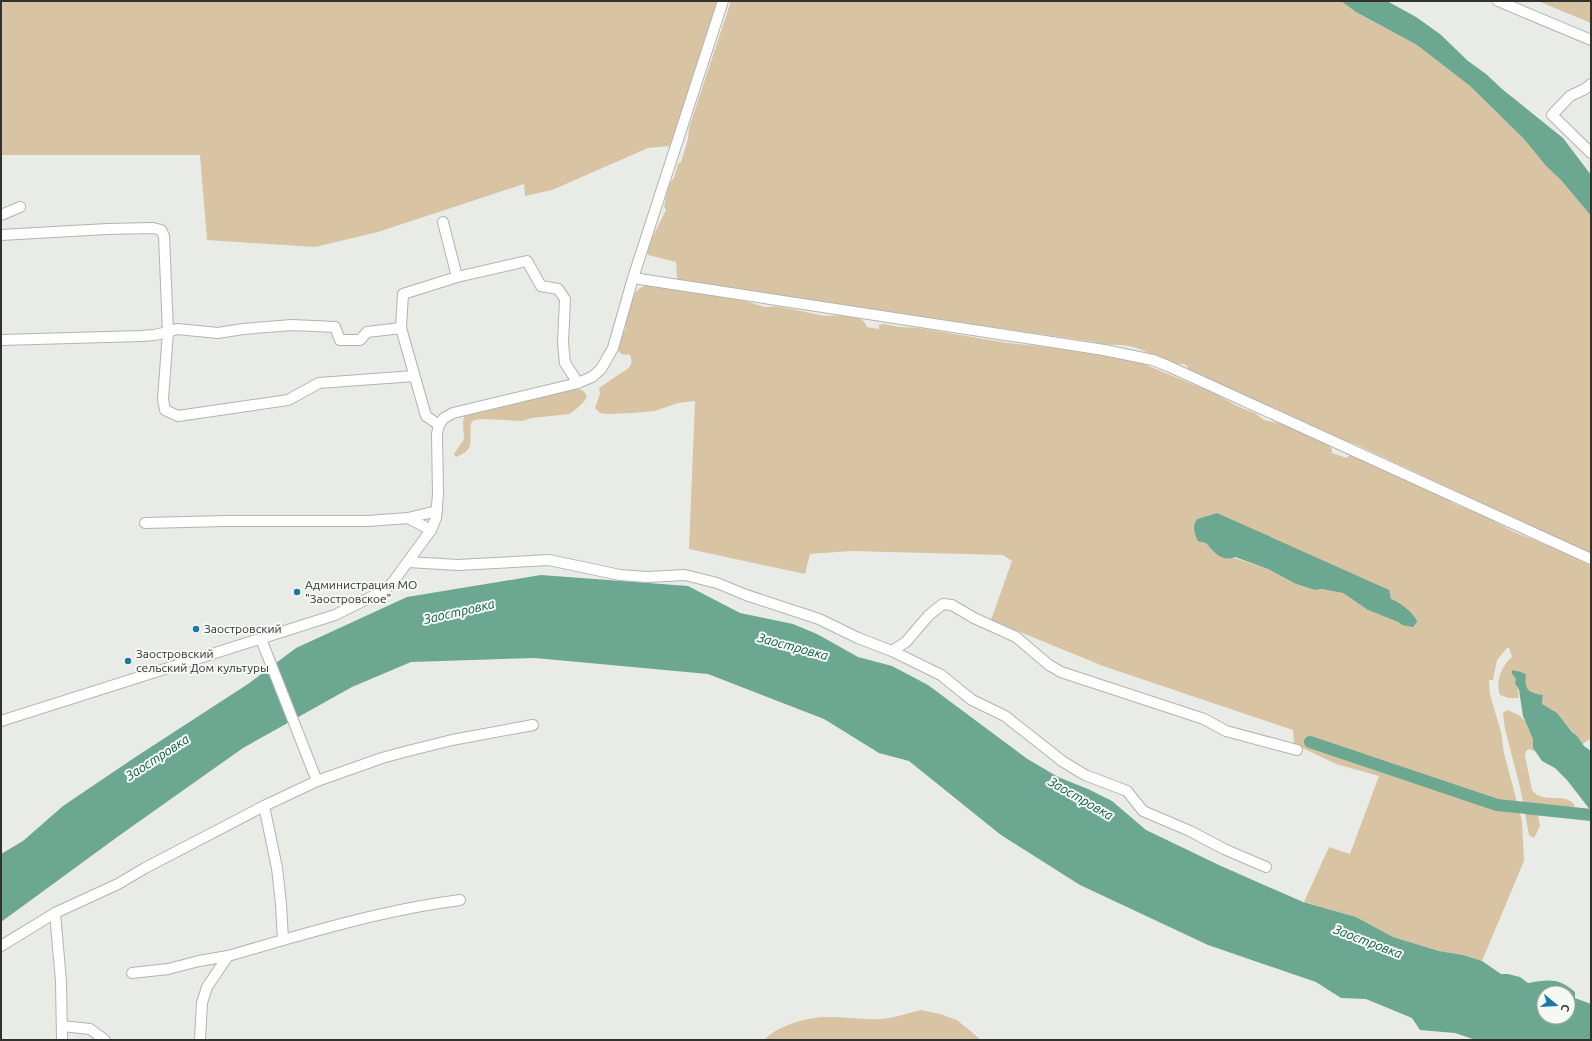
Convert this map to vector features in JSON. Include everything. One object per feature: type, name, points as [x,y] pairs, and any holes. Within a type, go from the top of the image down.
[{"type":"street","points":[[1,721],[335,615],[386,589],[393,582],[431,530],[437,511],[437,434],[439,425],[444,418],[463,410],[578,383],[592,377],[607,361],[613,348],[633,278],[723,1]]},
{"type":"street","points":[[1498,1],[1591,40]]},
{"type":"street","points":[[1591,84],[1585,89],[1570,96],[1552,115],[1591,153]]},
{"type":"street","points":[[1,215],[20,207]]},
{"type":"street","points":[[443,222],[457,277]]},
{"type":"street","points":[[1,235],[107,229],[153,228],[161,230],[164,236],[168,332],[163,399],[165,410],[178,416],[288,400],[319,383],[414,376]]},
{"type":"street","points":[[439,425],[426,416],[414,376],[401,328],[403,294],[457,277],[527,261],[541,286],[558,289],[565,299],[563,343],[565,363],[578,383]]},
{"type":"street","points":[[633,278],[1104,350],[1153,360],[1591,559]]},
{"type":"street","points":[[1,340],[154,335],[177,330],[218,333],[243,329],[292,325],[335,327],[340,340],[360,340],[367,332],[401,328]]},
{"type":"street","points":[[145,522],[368,521],[408,518],[437,511]]},
{"type":"street","points":[[408,518],[431,530]]},
{"type":"street","points":[[408,562],[458,565],[549,560],[620,575],[648,577],[685,575],[717,583],[746,596],[819,619],[858,638],[892,651],[941,675],[972,700],[1005,716],[1062,761],[1085,775],[1127,791],[1143,811],[1190,831],[1224,849],[1266,867]]},
{"type":"street","points":[[892,651],[906,642],[929,615],[939,606],[943,604],[952,605],[974,618],[1016,637],[1049,665],[1061,672],[1204,719],[1226,731],[1297,750]]},
{"type":"street","points":[[261,639],[317,781]]},
{"type":"street","points":[[1,946],[55,913],[118,884],[145,868],[264,806],[317,781],[382,758],[404,752],[452,740],[533,725]]},
{"type":"street","points":[[264,806],[277,868],[281,904],[282,940]]},
{"type":"street","points":[[132,973],[168,969],[199,960],[228,956],[358,918],[421,905],[460,900]]},
{"type":"street","points":[[55,913],[61,981],[62,1040]]},
{"type":"street","points":[[200,1040],[202,1003],[207,987],[228,956]]},
{"type":"street","points":[[62,1026],[90,1029],[105,1040]]},
{"type":"shaded area","points":[[1,1],[717,1],[670,146],[648,148],[552,190],[525,196],[524,184],[378,232],[315,247],[207,240],[200,155],[1,155]]},
{"type":"shaded area","points":[[731,1],[1341,1],[1356,12],[1417,45],[1470,86],[1524,139],[1591,216],[1591,554],[1355,444],[1339,439],[1189,370],[1186,365],[1168,362],[1136,348],[679,281],[677,277],[676,262],[648,255],[647,248],[666,210],[664,207],[669,184],[674,178],[678,164],[681,162],[688,139],[689,128]]},
{"type":"shaded area","points":[[1538,1],[1591,1],[1591,23]]},
{"type":"shaded area","points":[[647,285],[741,300],[765,307],[778,307],[825,316],[846,316],[859,318],[867,327],[879,329],[879,325],[883,324],[919,328],[1008,343],[1056,348],[1139,362],[1216,394],[1237,406],[1255,413],[1264,420],[1286,425],[1327,444],[1332,449],[1332,453],[1347,458],[1350,454],[1445,497],[1454,504],[1480,514],[1514,532],[1554,548],[1591,566],[1591,743],[1589,739],[1583,744],[1559,716],[1542,704],[1543,698],[1541,694],[1529,692],[1525,683],[1526,674],[1515,670],[1512,674],[1516,679],[1519,698],[1508,698],[1500,695],[1498,685],[1500,674],[1505,664],[1512,657],[1509,648],[1507,648],[1497,660],[1493,680],[1489,680],[1490,695],[1501,732],[1504,753],[1522,821],[1524,861],[1482,961],[1463,955],[1439,951],[1393,937],[1356,917],[1304,902],[1329,847],[1350,854],[1379,776],[1336,764],[1294,744],[1293,730],[1103,666],[991,620],[1012,561],[1003,555],[851,551],[810,554],[805,574],[689,549],[695,401],[678,403],[655,411],[632,413],[600,413],[595,408],[600,394],[599,388],[625,371],[630,365],[631,358],[629,354],[624,355],[620,353],[619,343],[626,329],[625,326],[628,310],[632,299],[637,291]],"holes":[[[1217,513],[1390,595],[1391,599],[1414,615],[1402,625],[1368,610],[1343,593],[1322,589],[1315,590],[1296,584],[1268,569],[1213,551],[1206,543],[1197,519]]]},
{"type":"shaded area","points":[[574,389],[582,390],[587,397],[582,404],[570,414],[532,418],[522,421],[484,419],[474,420],[471,423],[470,443],[467,451],[456,457],[454,454],[464,439],[463,422],[465,413]]},
{"type":"shaded area","points":[[1507,710],[1519,715],[1527,723],[1532,736],[1535,751],[1529,749],[1526,751],[1525,756],[1532,790],[1542,797],[1565,799],[1575,805],[1571,810],[1546,806],[1540,809],[1538,815],[1540,826],[1534,838],[1529,835],[1520,787],[1505,729],[1503,713]]},
{"type":"shaded area","points":[[921,1010],[940,1014],[957,1020],[981,1040],[764,1040],[776,1030],[793,1023],[818,1017],[882,1019],[897,1017]]},
{"type":"water","points":[[1341,1],[1387,1],[1416,17],[1440,34],[1468,61],[1486,74],[1502,89],[1563,138],[1591,175],[1591,216],[1524,139],[1470,86],[1417,45],[1356,12]]},
{"type":"water","points":[[1217,513],[1389,590],[1391,599],[1402,605],[1414,615],[1417,622],[1413,627],[1402,625],[1368,610],[1343,593],[1322,589],[1315,590],[1296,584],[1268,569],[1235,557],[1226,558],[1218,555],[1206,543],[1198,541],[1194,530],[1194,525],[1197,519]]},
{"type":"water","name":"Заостровка","points":[[541,575],[688,586],[740,613],[793,624],[817,634],[858,657],[892,666],[928,685],[1026,758],[1058,777],[1088,789],[1112,801],[1146,830],[1221,866],[1303,902],[1356,917],[1393,937],[1439,951],[1463,955],[1482,961],[1501,974],[1520,977],[1528,983],[1553,981],[1565,985],[1536,985],[1536,1025],[1576,1025],[1576,998],[1591,1004],[1591,1040],[1476,1040],[1455,1033],[1420,1030],[1412,1018],[1366,999],[1341,998],[1316,982],[1208,945],[1080,885],[1001,835],[909,761],[879,753],[824,719],[708,674],[535,658],[411,662],[352,687],[243,748],[1,922],[1,854],[23,841],[63,806],[248,684],[296,648],[407,597]]},
{"type":"water","points":[[1512,670],[1526,674],[1526,684],[1528,690],[1543,695],[1542,704],[1557,713],[1584,746],[1591,751],[1591,811],[1567,780],[1555,768],[1542,761],[1533,748],[1533,739],[1523,716],[1519,690],[1515,683],[1516,679],[1512,674]]},
{"type":"waterway","points":[[1310,742],[1497,805],[1591,815]]},
{"type":"place","name":"Администрация МО \"Заостровское\"","points":[[297,592]]},
{"type":"place","name":"Заостровский","points":[[196,629]]},
{"type":"place","name":"Заостровский сельский Дом культуры","points":[[128,661]]}]
